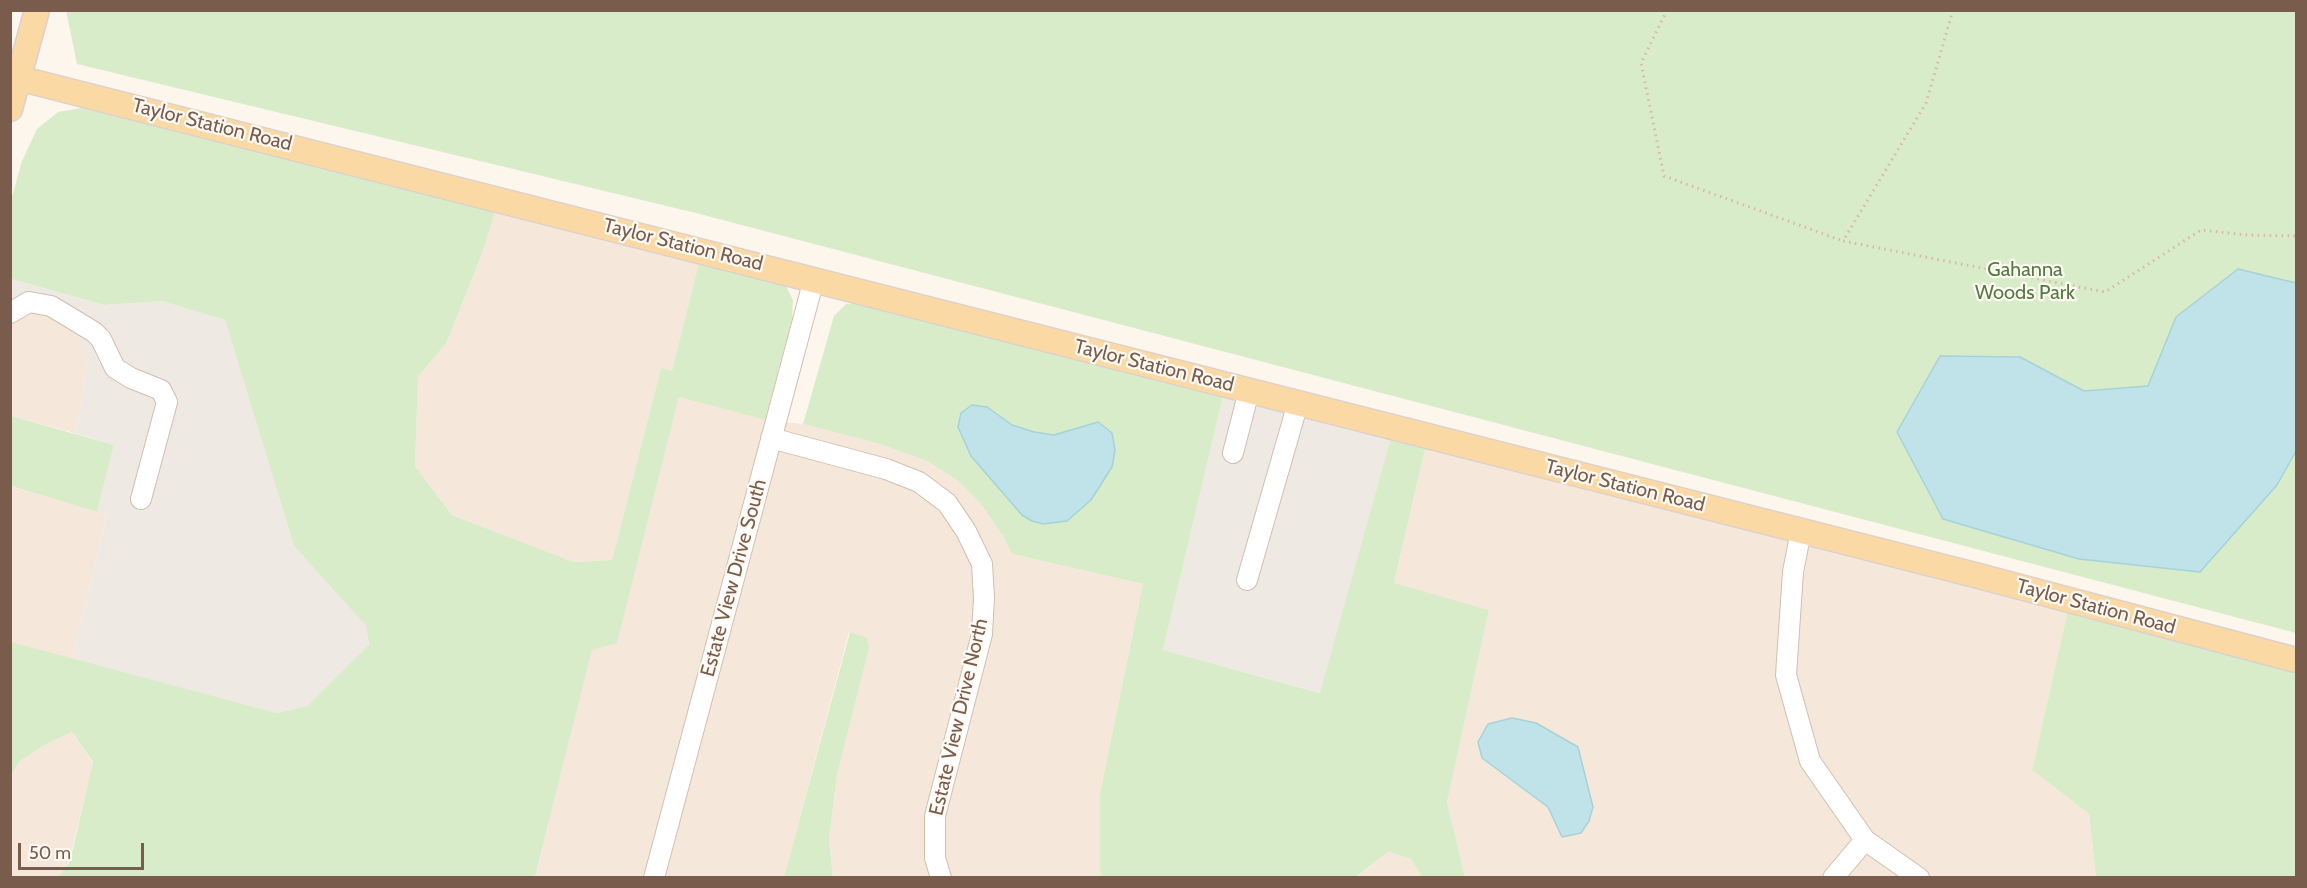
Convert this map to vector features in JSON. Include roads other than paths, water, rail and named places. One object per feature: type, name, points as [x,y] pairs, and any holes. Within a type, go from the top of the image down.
[{"type":"main road","points":[[10,110],[15,77],[37,10]]},
{"type":"main road","name":"Taylor Station Road","points":[[15,77],[1801,531],[2296,660]]},
{"type":"street","name":"Estate View Drive South","points":[[654,878],[814,279]]},
{"type":"street","points":[[10,313],[29,302],[51,306],[94,332],[101,339],[115,368],[161,390],[167,402],[141,499]]},
{"type":"street","points":[[1233,453],[1249,391]]},
{"type":"street","points":[[1247,580],[1298,404]]},
{"type":"street","name":"Estate View Drive North","points":[[771,438],[886,469],[919,482],[947,503],[966,531],[982,564],[984,598],[982,634],[934,816],[935,858],[941,878]]},
{"type":"street","points":[[1801,531],[1793,572],[1786,675],[1810,761],[1864,840],[1919,878]]},
{"type":"street","points":[[1833,878],[1864,840]]},
{"type":"water","points":[[2238,269],[2296,283],[2296,451],[2277,485],[2200,572],[2079,559],[1943,519],[1897,432],[1940,356],[2020,357],[2084,391],[2148,386],[2176,317]]},
{"type":"water","points":[[972,405],[987,407],[1012,425],[1054,435],[1098,422],[1112,433],[1115,450],[1112,467],[1091,500],[1067,521],[1043,524],[1032,521],[1022,515],[971,456],[958,427],[961,413]]},
{"type":"water","points":[[1512,718],[1536,723],[1578,747],[1593,807],[1589,821],[1581,833],[1562,837],[1548,807],[1482,758],[1478,742],[1488,724]]},
{"type":"park label","name":"Gahanna Woods Park","points":[[2025,282]]}]
